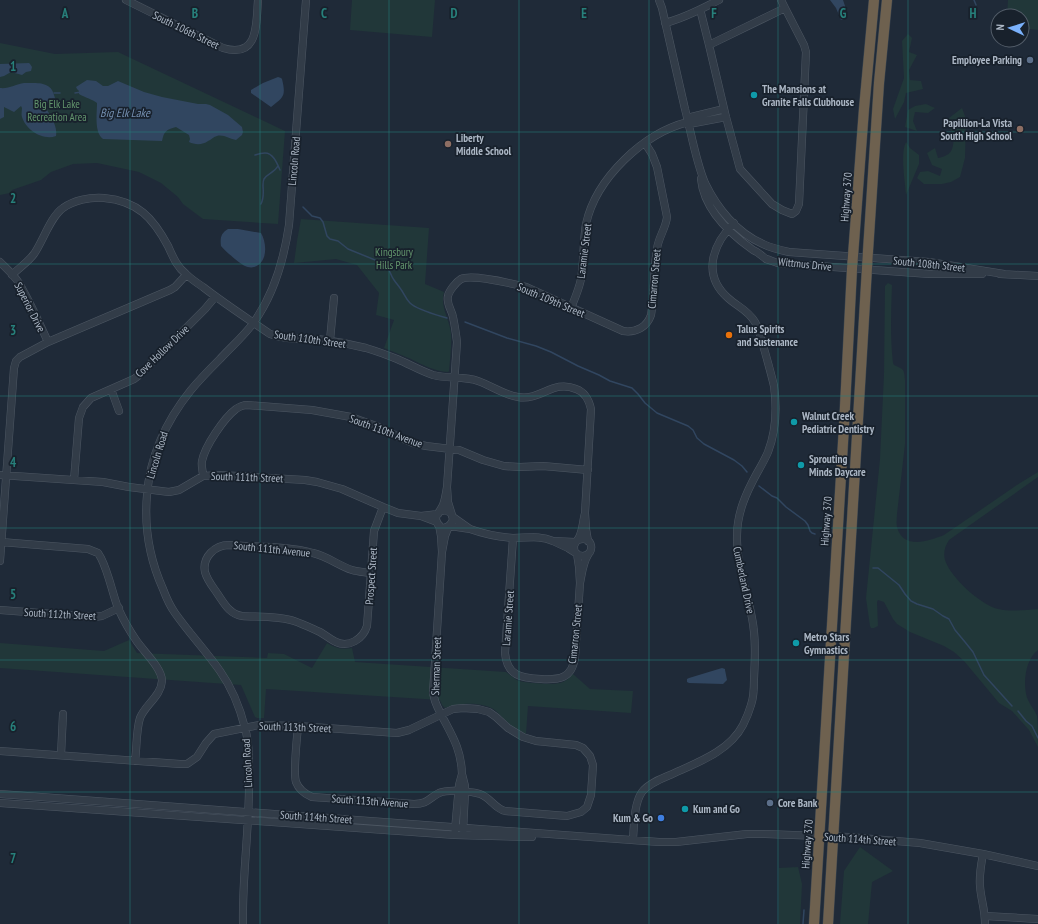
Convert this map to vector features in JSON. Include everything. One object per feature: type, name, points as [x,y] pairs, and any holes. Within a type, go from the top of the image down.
[{"type":"highway","name":"Highway 370","points":[[814,924],[852,269],[874,0]]},
{"type":"highway","points":[[828,924],[866,270],[887,0]]},
{"type":"street","name":"South 106th Street","points":[[126,0],[223,48],[235,50],[241,50],[247,47],[256,32],[258,0]]},
{"type":"street","name":"Lincoln Road","points":[[243,924],[249,812],[249,761],[245,728],[234,695],[222,673],[174,612],[158,578],[148,535],[146,509],[150,473],[158,446],[176,410],[192,389],[239,340],[253,323],[274,286],[280,267],[287,238],[306,0]]},
{"type":"street","name":"Wittmus Drive","points":[[659,0],[700,167],[705,182],[726,216],[738,228],[761,244],[773,248],[789,252],[853,257]]},
{"type":"street","points":[[665,23],[680,19],[719,0]]},
{"type":"street","points":[[699,10],[710,45],[724,109],[740,169],[772,204],[792,214],[796,211],[799,204],[806,52],[781,0]]},
{"type":"street","points":[[710,45],[785,8]]},
{"type":"street","points":[[688,121],[724,109]]},
{"type":"street","points":[[688,121],[726,117]]},
{"type":"street","name":"Laramie Street","points":[[571,308],[578,292],[581,279],[585,228],[588,215],[602,187],[630,154],[645,143],[676,125],[688,121]]},
{"type":"street","name":"Cimarron Street","points":[[645,143],[652,154],[657,167],[662,197],[667,214],[666,223],[660,235],[657,247],[652,312],[650,319],[646,324]]},
{"type":"street","name":"Wittmus Drive","points":[[700,167],[701,184],[713,212],[728,229],[745,244],[766,258],[778,263],[866,270]]},
{"type":"street","points":[[0,262],[12,274],[33,256],[62,208],[69,204],[91,198],[117,200],[143,212],[161,233],[176,263],[186,275],[175,287],[170,290],[48,342]]},
{"type":"street","name":"Cumberland Drive","points":[[633,839],[637,804],[642,793],[652,784],[709,756],[728,743],[743,726],[752,705],[755,651],[754,629],[737,555],[737,533],[743,501],[768,452],[772,439],[775,424],[776,397],[756,323],[745,310],[724,294],[719,288],[713,273],[712,265],[715,250],[728,229],[734,223]]},
{"type":"street","name":"South 108th Street","points":[[853,257],[929,262],[1004,274]]},
{"type":"street","name":"South 108th Street","points":[[866,270],[929,274],[1004,274],[1038,276]]},
{"type":"street","name":"Superior Drive","points":[[0,561],[2,542],[3,475],[14,368],[16,361],[20,356],[48,342],[12,274]]},
{"type":"street","name":"South 110th Street","points":[[186,275],[215,297],[275,336],[330,340],[373,350],[428,373],[479,382],[508,395],[519,398],[535,396],[555,387],[572,387],[578,390],[589,400],[591,409],[588,470]]},
{"type":"street","name":"South 109th Street","points":[[454,378],[457,342],[453,315],[448,304],[448,296],[454,286],[462,279],[472,278],[526,287],[623,331],[636,331],[646,324]]},
{"type":"street","name":"Cove Hollow Drive","points":[[74,480],[79,418],[86,402],[91,398],[138,376],[205,309],[215,297]]},
{"type":"street","points":[[330,340],[334,298]]},
{"type":"street","points":[[454,378],[447,487],[444,501],[436,518],[438,524],[444,528],[449,526],[470,529],[491,535],[513,538],[547,538],[583,556],[588,555],[591,548],[586,529],[585,513],[588,470]]},
{"type":"street","points":[[111,389],[119,410]]},
{"type":"street","name":"South 110th Avenue","points":[[204,476],[202,466],[203,459],[213,438],[232,412],[245,405],[308,410],[340,415],[361,420],[413,443],[463,451],[483,460],[504,466],[542,466],[588,470]]},
{"type":"street","name":"South 111th Street","points":[[3,475],[104,482],[165,492],[179,490],[204,476],[220,475],[293,479],[317,482],[342,489],[398,513],[421,516],[438,513]]},
{"type":"street","points":[[447,487],[448,502],[453,521],[449,526]]},
{"type":"street","name":"Prospect Street","points":[[355,642],[363,635],[367,626],[374,530],[383,507]]},
{"type":"street","points":[[438,513],[445,510],[470,529]]},
{"type":"street","points":[[576,553],[574,546],[581,531],[585,513]]},
{"type":"street","name":"South 111th Street","points":[[421,516],[438,524]]},
{"type":"street","name":"Sherman Street","points":[[438,524],[441,536],[442,552]]},
{"type":"street","name":"Sherman Street","points":[[449,526],[445,536],[442,552],[433,687],[435,701],[457,744],[465,786],[462,792],[459,831]]},
{"type":"street","name":"Laramie Street","points":[[513,538],[506,658],[508,666],[515,674],[525,678],[536,679]]},
{"type":"street","points":[[553,541],[588,540]]},
{"type":"street","points":[[2,542],[88,549],[98,553],[104,564],[119,608],[136,641],[158,671],[162,680],[161,688],[140,718],[135,760]]},
{"type":"street","name":"South 111th Avenue","points":[[355,642],[345,644],[337,642],[301,624],[289,620],[242,616],[235,614],[228,609],[208,580],[205,566],[208,557],[213,550],[229,545],[304,551],[321,555],[351,570],[371,573]]},
{"type":"street","name":"Cimarron Street","points":[[576,553],[580,583]]},
{"type":"street","name":"Cimarron Street","points":[[536,679],[559,679],[568,673],[573,666],[575,657],[580,583],[583,566],[588,555]]},
{"type":"street","name":"South 112th Street","points":[[0,610],[94,617],[102,616],[119,608]]},
{"type":"street","name":"South 113th Street","points":[[0,751],[187,764],[196,757],[206,742],[214,734],[259,725],[298,726],[397,733],[409,730],[453,709],[483,709],[493,714],[508,728],[523,737],[541,742],[576,745],[587,751],[593,765],[591,795],[587,807],[578,814]]},
{"type":"street","points":[[61,755],[63,714]]},
{"type":"street","name":"South 113th Avenue","points":[[298,726],[295,772],[296,781],[305,794],[316,797],[420,804],[440,793],[449,791],[477,793],[484,796],[499,809],[505,811],[567,816],[578,814]]},
{"type":"street","name":"South 114th Street","points":[[0,794],[249,812],[459,831]]},
{"type":"street","name":"South 114th Street","points":[[0,802],[248,820],[633,839],[658,842],[676,842],[747,834],[833,836],[920,843],[983,854],[1038,866]]},
{"type":"street","points":[[983,854],[979,881],[985,924]]},
{"type":"street","points":[[985,916],[1038,920]]},
{"type":"green space","points":[[352,0],[435,0],[432,37],[350,30]]},
{"type":"green space","points":[[1008,0],[1038,0],[1038,30],[1030,29],[1030,8],[1008,8]]},
{"type":"green space","points":[[908,34],[912,38],[909,52],[917,55],[909,70],[910,80],[921,81],[923,89],[906,93],[904,102],[895,119],[893,109],[904,78],[902,41]]},
{"type":"green space","name":"Big Elk Lake Recreation Area","points":[[0,43],[55,54],[118,52],[285,131],[278,224],[203,219],[183,204],[178,197],[161,183],[139,172],[97,163],[73,164],[51,172],[41,180],[12,190],[10,193],[0,195]]},
{"type":"green space","points":[[926,104],[935,108],[928,113],[915,112],[913,121],[917,131],[905,127],[908,110],[915,106]]},
{"type":"green space","points":[[962,108],[966,119],[965,158],[960,177],[951,182],[942,184],[924,184],[917,178],[920,172],[928,171],[940,176],[942,169],[932,165],[927,153],[935,148],[938,158],[947,155],[951,151],[954,135],[949,127],[949,118]]},
{"type":"green space","points":[[906,142],[910,148],[919,155],[919,164],[906,195],[903,153]]},
{"type":"green space","name":"Kingsbury Hills Park","points":[[301,219],[429,228],[425,284],[444,292],[443,303],[451,333],[448,372],[429,367],[384,348],[394,320],[376,315],[379,293],[357,265],[336,259],[294,263]]},
{"type":"green space","points":[[888,283],[892,285],[891,334],[893,363],[903,370],[905,380],[905,444],[897,514],[897,527],[900,534],[905,539],[917,542],[931,540],[944,535],[1038,472],[1038,477],[949,540],[945,547],[944,555],[948,567],[959,582],[983,602],[1003,610],[1038,609],[1038,650],[1030,660],[1026,673],[1025,688],[1028,700],[1037,716],[1038,747],[1029,730],[1012,711],[999,703],[964,661],[954,652],[944,646],[910,632],[897,624],[884,602],[878,600],[878,626],[871,628],[870,626],[866,598],[880,459],[884,375],[885,286]]},
{"type":"green space","points":[[129,640],[137,653],[267,658],[268,653],[284,654],[312,668],[327,643],[339,648],[352,648],[355,662],[506,672],[519,681],[540,684],[556,684],[567,680],[573,674],[590,689],[633,691],[631,713],[528,706],[526,734],[510,724],[496,711],[478,704],[464,704],[445,708],[440,700],[266,689],[264,718],[257,718],[255,717],[241,685],[0,668],[0,643],[104,651]]},
{"type":"green space","points":[[860,847],[893,871],[872,882],[868,924],[840,924],[844,871]]},
{"type":"green space","points":[[798,867],[802,884],[800,924],[779,924],[779,868]]},
{"type":"water","points":[[830,0],[843,0],[845,6],[845,19],[841,20],[836,8]]},
{"type":"water","points":[[29,63],[32,67],[31,71],[22,75],[11,72],[0,77],[0,64]]},
{"type":"water","points":[[278,77],[282,79],[284,93],[279,101],[271,107],[251,93],[251,90]]},
{"type":"water","name":"Big Elk Lake","points":[[87,80],[96,81],[103,86],[108,86],[118,81],[144,92],[162,97],[210,105],[228,115],[242,127],[242,135],[236,140],[224,136],[217,136],[204,143],[196,144],[189,142],[189,135],[176,127],[166,131],[162,141],[103,139],[98,132],[97,127],[97,103],[79,94],[76,87]]},
{"type":"water","points":[[24,83],[46,85],[52,90],[55,104],[51,101],[48,103],[43,103],[56,127],[56,136],[41,136],[31,130],[24,122],[21,106],[14,112],[4,107],[4,117],[0,119],[0,88],[6,88]]},
{"type":"water","points":[[228,229],[238,229],[261,233],[265,252],[259,265],[254,267],[245,266],[232,257],[221,246],[222,236]]},
{"type":"water","points":[[722,668],[725,669],[727,680],[723,684],[687,682],[687,679],[689,678]]},
{"type":"waterway","points":[[974,0],[976,5]]},
{"type":"waterway","points":[[75,93],[81,92]]},
{"type":"waterway","points":[[54,93],[60,93]]},
{"type":"waterway","points":[[255,155],[268,153],[278,164],[280,170]]},
{"type":"waterway","points":[[261,204],[264,179],[278,166]]},
{"type":"waterway","points":[[303,207],[312,216],[320,218],[323,222],[327,236],[330,239],[338,241],[348,249],[385,264],[413,306],[447,318]]},
{"type":"waterway","points":[[465,322],[507,338],[536,346],[610,381],[632,388],[645,403],[657,413],[688,426],[693,430],[697,438],[704,444],[734,460],[747,472]]},
{"type":"waterway","points":[[759,486],[777,498],[786,507],[805,521],[810,531],[815,534]]},
{"type":"waterway","points":[[873,568],[878,568],[899,585],[911,601],[933,609],[949,619],[955,630],[973,652],[984,675],[1012,706]]},
{"type":"waterway","points":[[1018,711],[1032,726],[1038,738]]},
{"type":"waterway","points":[[803,924],[804,910]]},
{"type":"place","name":"Employee Parking","points":[[1030,60]]},
{"type":"place","name":"The Mansions at Granite Falls Clubhouse","points":[[754,95]]},
{"type":"place","name":"Papillion-La Vista South High School","points":[[1020,129]]},
{"type":"place","name":"Liberty Middle School","points":[[448,144]]},
{"type":"place","name":"Talus Spirits and Sustenance","points":[[729,335]]},
{"type":"place","name":"Walnut Creek Pediatric Dentistry","points":[[794,422]]},
{"type":"place","name":"Sprouting Minds Daycare","points":[[801,465]]},
{"type":"place","name":"Metro Stars Gymnastics","points":[[796,643]]},
{"type":"place","name":"Core Bank","points":[[770,803]]},
{"type":"place","name":"Kum and Go","points":[[685,809]]},
{"type":"place","name":"Kum & Go","points":[[661,818]]}]
